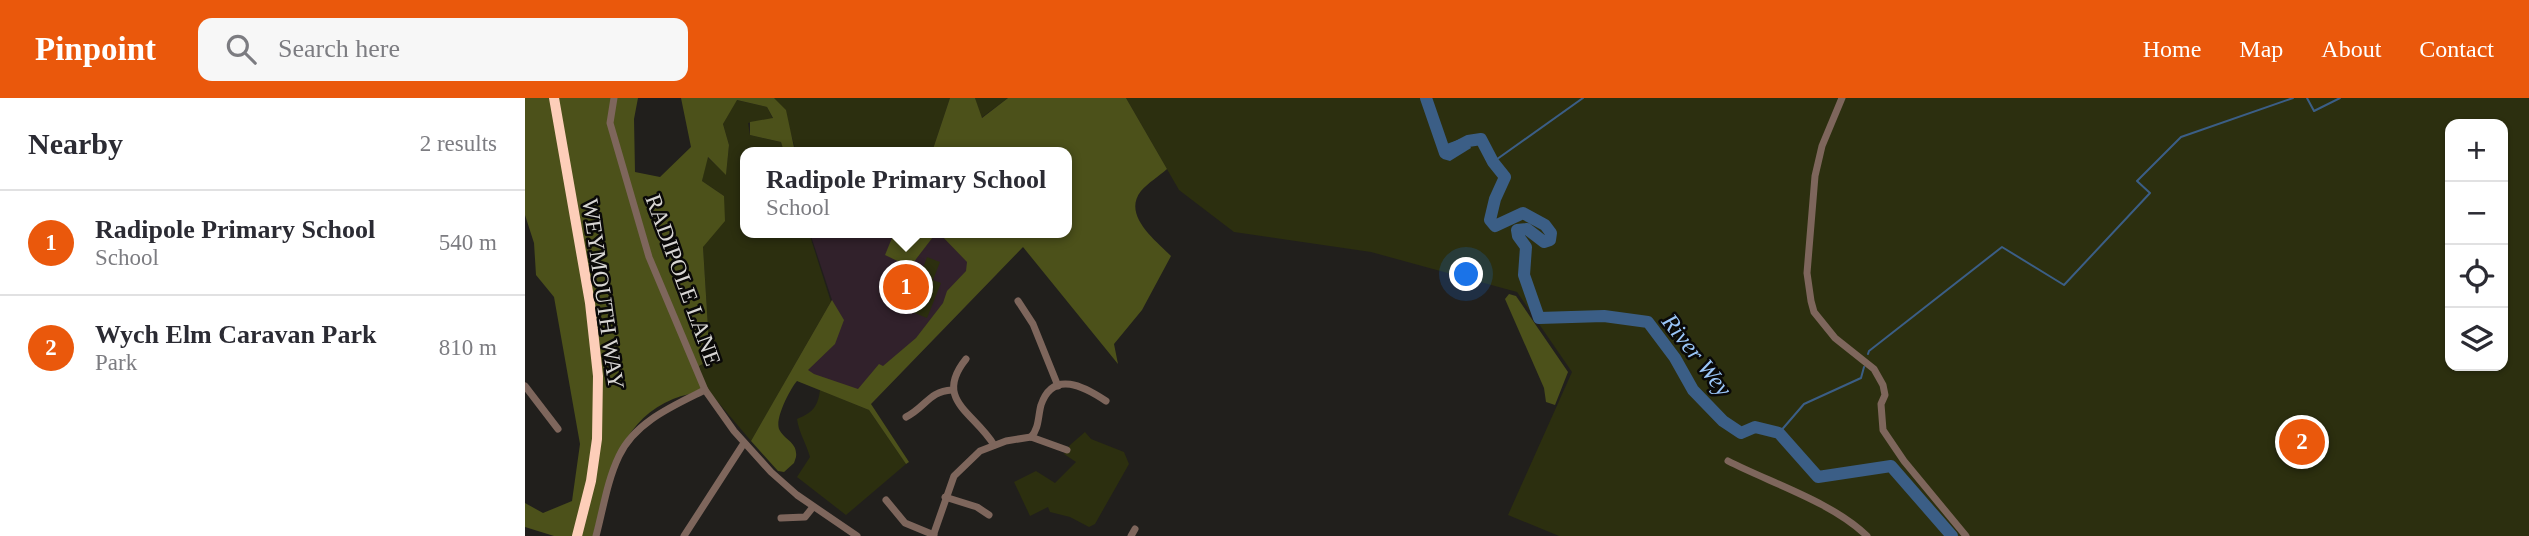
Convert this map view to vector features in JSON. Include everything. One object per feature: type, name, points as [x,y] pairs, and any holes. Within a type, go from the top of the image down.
[{"type":"highway","name":"WEYMOUTH WAY","points":[[554,98],[590,303],[598,376],[597,439],[591,481],[577,536]]},
{"type":"street","name":"RADIPOLE LANE","points":[[614,98],[610,123],[649,257],[705,390],[744,443],[771,472],[813,507],[857,536]]},
{"type":"street","points":[[1842,98],[1822,146],[1815,176],[1807,273],[1814,312],[1835,338],[1874,369],[1885,395],[1881,404],[1883,430],[1904,461],[1966,536]]},
{"type":"street","points":[[1018,301],[1033,324],[1058,386]]},
{"type":"street","points":[[966,359],[952,381],[952,390],[962,408],[994,445]]},
{"type":"street","points":[[1031,437],[1035,433],[1044,400],[1058,386],[1075,384],[1106,401]]},
{"type":"street","points":[[525,386],[558,429]]},
{"type":"street","points":[[596,536],[620,454],[651,420],[705,390]]},
{"type":"street","points":[[906,417],[918,410],[933,394],[952,390]]},
{"type":"street","points":[[525,402],[532,395]]},
{"type":"street","points":[[886,500],[905,523],[934,536],[954,476],[980,451],[1015,438],[1031,437],[1067,450]]},
{"type":"street","points":[[684,536],[744,443]]},
{"type":"street","points":[[1728,461],[1767,481],[1782,484],[1855,524],[1867,536]]},
{"type":"street","points":[[945,497],[977,507],[989,515]]},
{"type":"street","points":[[781,519],[805,517],[813,507]]},
{"type":"shaded area","points":[[812,238],[974,238],[997,274],[871,404],[791,371],[832,300]]},
{"type":"green space","points":[[525,98],[638,98],[634,119],[635,172],[660,177],[691,147],[681,98],[774,98],[786,110],[794,147],[782,147],[781,142],[750,135],[750,122],[773,118],[767,107],[737,100],[723,124],[729,145],[726,175],[708,157],[702,181],[724,196],[725,221],[703,247],[710,360],[699,366],[705,390],[673,399],[654,409],[639,423],[627,439],[609,476],[593,536],[554,536],[525,527],[525,503],[543,513],[572,501],[580,444],[554,297],[536,275],[534,243],[525,215]]},
{"type":"green space","points":[[772,98],[950,98],[934,147],[795,147],[785,112]]},
{"type":"green space","points":[[950,98],[975,98],[982,118],[1008,98],[1126,98],[1167,169],[1141,191],[1135,209],[1149,235],[1171,256],[1142,310],[1114,344],[1118,364],[1023,247],[871,404],[909,462],[906,464],[869,410],[797,381],[784,404],[778,424],[781,433],[793,444],[796,457],[794,463],[784,472],[778,471],[751,441],[832,300],[844,320],[835,344],[808,370],[858,389],[879,364],[883,366],[916,338],[943,303],[947,291],[966,271],[967,262],[944,238],[1072,238],[1072,147],[934,147]]},
{"type":"green space","points":[[975,98],[1008,98],[981,118]]},
{"type":"green space","points":[[1126,98],[2529,98],[2529,536],[1559,536],[1508,515],[1572,372],[1517,292],[1371,252],[1234,232],[1179,190]]},
{"type":"green space","points":[[736,100],[767,107],[773,119],[748,123],[750,135],[781,142],[782,147],[740,147],[740,238],[811,238],[831,302],[751,441],[706,388],[699,366],[710,360],[703,247],[724,196],[702,181],[707,157],[726,174],[729,145],[723,124]]},
{"type":"green space","points":[[892,238],[932,238],[910,267],[885,255]]},
{"type":"green space","points":[[927,257],[940,262],[933,280],[941,283],[927,318],[895,305],[908,272],[920,276]]},
{"type":"green space","points":[[1509,294],[1516,296],[1568,372],[1555,405],[1546,402],[1544,388],[1505,299]]},
{"type":"green space","points":[[820,390],[869,410],[906,464],[846,515],[797,477],[810,457],[797,419],[813,409]]},
{"type":"green space","points":[[1085,432],[1091,439],[1124,452],[1129,464],[1095,524],[1089,527],[1070,517],[1050,512],[1048,507],[1030,516],[1014,482],[1036,471],[1055,483],[1076,462],[1064,454]]},
{"type":"water","points":[[1466,137],[1471,148],[1450,161],[1443,159],[1441,146]]},
{"type":"waterway","name":"River Wey","points":[[1426,98],[1445,153],[1468,141],[1481,139],[1493,162],[1505,177],[1495,199],[1490,220],[1495,226],[1523,213],[1545,225],[1551,233],[1550,240],[1544,242],[1527,229],[1517,230],[1526,247],[1524,275],[1539,318],[1604,316],[1648,322],[1675,358],[1693,390],[1723,421],[1741,433],[1755,427],[1779,433],[1818,477],[1891,466],[1952,536]]},
{"type":"waterway","points":[[1493,162],[1583,98]]},
{"type":"waterway","points":[[1868,354],[2002,247],[2064,285],[2150,193],[2137,181],[2181,137],[2293,98]]},
{"type":"waterway","points":[[2307,98],[2314,111],[2340,98]]},
{"type":"waterway","points":[[1779,433],[1804,404],[1861,378],[1864,367]]},
{"type":"place","name":"Radipole Primary School","points":[[906,287]]},
{"type":"place","name":"Wych Elm Caravan Park","points":[[2302,442]]}]
